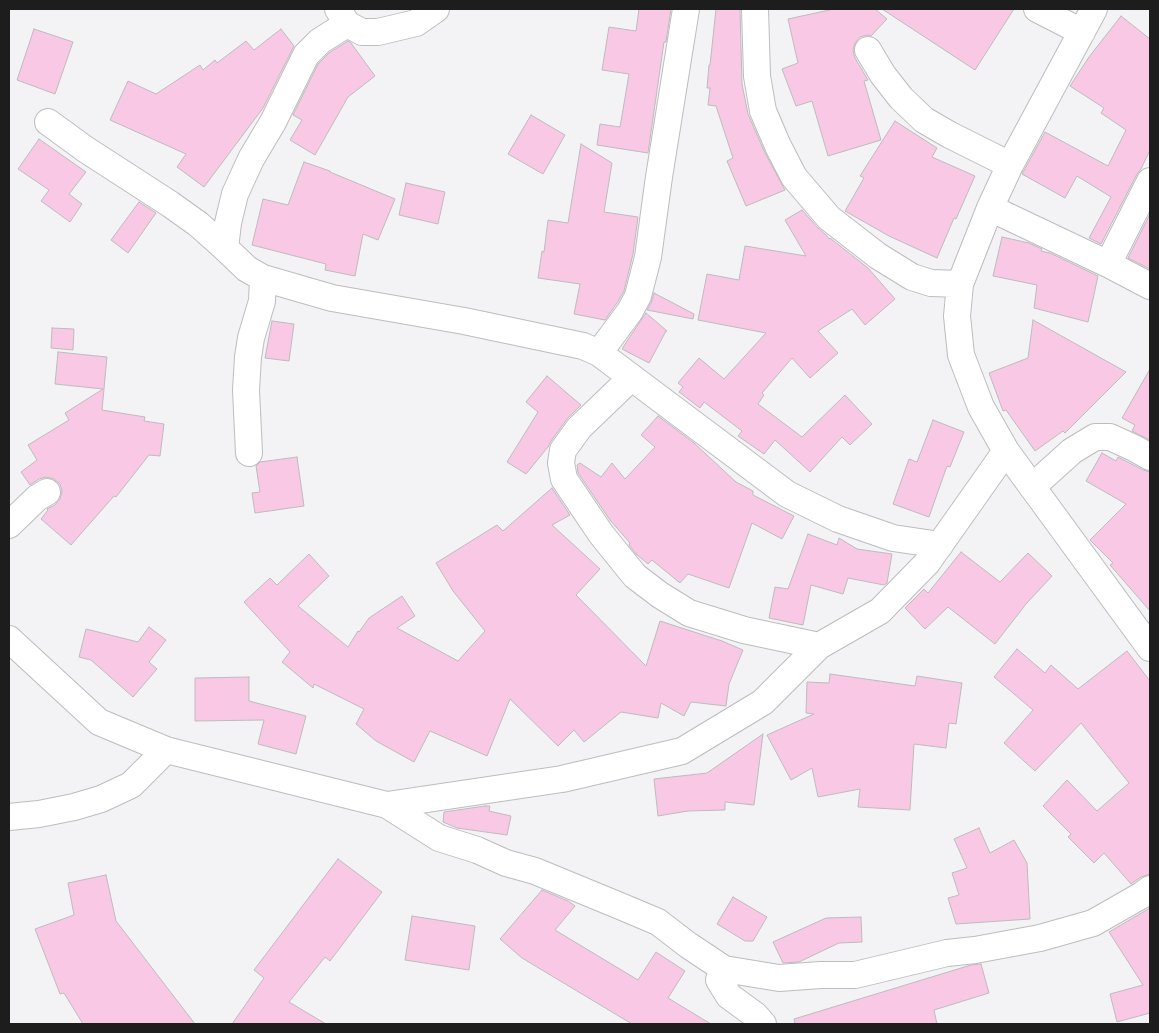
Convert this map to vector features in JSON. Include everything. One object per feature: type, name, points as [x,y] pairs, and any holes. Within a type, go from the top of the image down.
[{"type":"street","points":[[225,248],[228,223],[235,194],[251,159],[273,122],[306,55],[342,16],[362,32],[378,32],[416,23],[436,9]]},
{"type":"street","points":[[599,353],[630,311],[638,296],[648,257],[658,177],[686,9]]},
{"type":"street","points":[[754,9],[757,76],[763,112],[794,177],[828,218],[878,256],[912,277],[932,283],[960,284]]},
{"type":"street","points":[[1037,9],[1082,32]]},
{"type":"street","points":[[1094,9],[1010,165],[990,208],[960,284],[957,316],[961,354],[981,407],[1006,451],[1150,648]]},
{"type":"street","points":[[868,50],[883,75],[901,98],[924,120],[1010,165]]},
{"type":"street","points":[[48,122],[85,149],[198,224],[247,269],[263,278],[332,298],[464,321],[583,346],[599,353],[787,494],[838,519],[893,538],[940,545]]},
{"type":"street","points":[[1108,264],[1150,181]]},
{"type":"street","points":[[990,208],[1150,286]]},
{"type":"street","points":[[249,453],[246,390],[248,357],[250,338],[262,301],[263,278]]},
{"type":"street","points":[[631,378],[579,428],[563,450],[561,463],[564,478],[601,534],[635,576],[660,595],[689,613],[744,630],[819,646]]},
{"type":"street","points":[[1032,487],[1072,450],[1095,437],[1110,437],[1150,458]]},
{"type":"street","points":[[387,805],[562,779],[682,752],[762,702],[819,646],[880,611],[927,563],[1006,451]]},
{"type":"street","points":[[9,523],[37,498],[47,492]]},
{"type":"street","points":[[9,639],[99,722],[166,750],[387,805],[439,838],[477,850],[506,863],[535,871],[658,922],[724,969],[779,978],[855,975],[947,953],[1022,942],[1093,923],[1150,889]]},
{"type":"street","points":[[9,817],[39,814],[101,799],[131,785],[166,750]]},
{"type":"street","points":[[724,969],[719,980],[729,996],[755,1015],[763,1024]]},
{"type":"building","points":[[639,9],[671,9],[666,42],[664,42],[648,153],[597,145],[600,124],[620,127],[629,74],[602,70],[609,27],[636,31]]},
{"type":"building","points":[[716,9],[740,9],[742,84],[748,114],[765,153],[785,190],[746,206],[727,161],[733,158],[716,106],[708,105],[710,88],[707,88]]},
{"type":"building","points":[[834,9],[875,9],[887,19],[871,36],[860,37],[855,43],[853,50],[855,58],[868,80],[864,81],[881,140],[828,156],[812,101],[796,106],[782,69],[798,63],[788,19]]},
{"type":"building","points":[[882,9],[1014,9],[975,70]]},
{"type":"building","points":[[1121,16],[1150,39],[1150,150],[1101,244],[1089,238],[1111,197],[1077,176],[1065,198],[1022,174],[1045,132],[1108,166],[1126,130],[1101,113],[1104,108],[1070,86],[1089,57]]},
{"type":"building","points":[[34,29],[73,42],[55,94],[17,80]]},
{"type":"building","points":[[281,29],[294,46],[263,108],[204,187],[177,167],[186,154],[110,120],[128,81],[156,94],[200,65],[203,70],[215,60],[217,63],[246,41],[254,50]]},
{"type":"building","points":[[348,41],[375,76],[348,97],[315,155],[290,140],[302,120],[293,115],[318,64],[329,53]]},
{"type":"building","points":[[531,115],[565,135],[543,174],[508,154]]},
{"type":"building","points":[[895,121],[937,148],[932,157],[975,176],[937,258],[889,236],[845,211],[864,178],[860,176]]},
{"type":"building","points":[[39,139],[86,172],[69,194],[82,204],[70,222],[41,201],[49,190],[18,169]]},
{"type":"building","points":[[581,144],[612,163],[604,212],[638,217],[633,254],[624,291],[605,320],[574,314],[580,284],[538,278],[548,220],[568,223]]},
{"type":"building","points":[[304,162],[395,199],[378,240],[363,234],[355,276],[325,270],[326,264],[252,245],[263,199],[288,205]]},
{"type":"building","points":[[406,183],[445,192],[438,224],[399,215]]},
{"type":"building","points":[[139,202],[156,213],[128,253],[111,240]]},
{"type":"building","points":[[802,210],[829,239],[868,268],[895,299],[865,325],[852,309],[818,331],[838,353],[810,378],[792,358],[762,393],[764,395],[758,404],[802,437],[845,395],[872,424],[850,445],[842,437],[810,472],[775,440],[764,454],[738,436],[742,431],[704,402],[700,408],[679,392],[683,387],[678,383],[699,358],[724,379],[766,333],[698,320],[707,274],[739,280],[745,246],[806,256],[785,220]]},
{"type":"building","points":[[1150,214],[1150,269],[1128,258]]},
{"type":"building","points":[[1002,237],[1029,243],[1042,249],[1041,251],[1050,253],[1098,276],[1088,322],[1034,308],[1037,285],[993,276]]},
{"type":"building","points":[[654,293],[694,314],[693,319],[647,310]]},
{"type":"building","points":[[646,313],[667,331],[649,363],[622,349]]},
{"type":"building","points":[[1033,320],[1126,372],[1065,433],[1063,431],[1035,451],[1006,410],[1003,411],[989,373],[1028,358]]},
{"type":"building","points":[[272,321],[294,324],[289,361],[265,358]]},
{"type":"building","points":[[52,328],[74,329],[73,350],[51,348]]},
{"type":"building","points":[[58,352],[107,357],[102,410],[145,417],[144,421],[164,424],[160,456],[149,455],[116,497],[114,496],[71,545],[41,519],[47,509],[55,505],[60,499],[62,491],[60,484],[54,479],[46,477],[30,485],[21,472],[37,460],[28,445],[69,420],[65,413],[103,389],[55,384]]},
{"type":"building","points":[[1150,369],[1150,440],[1132,431],[1135,425],[1122,418]]},
{"type":"building","points":[[547,376],[581,405],[567,419],[548,447],[526,474],[507,462],[538,412],[526,402]]},
{"type":"building","points":[[658,416],[694,443],[736,482],[753,491],[753,495],[794,516],[782,539],[752,523],[729,588],[688,574],[680,583],[652,560],[648,564],[629,545],[630,543],[610,520],[578,473],[577,465],[580,463],[601,477],[612,463],[625,479],[655,447],[641,435]]},
{"type":"building","points":[[933,420],[964,432],[950,467],[947,466],[929,517],[893,504],[909,459],[917,462]]},
{"type":"building","points":[[1102,453],[1116,461],[1118,457],[1150,472],[1150,611],[1110,565],[1113,563],[1090,540],[1126,504],[1086,481]]},
{"type":"building","points":[[297,457],[304,506],[255,513],[252,493],[260,492],[256,466],[260,462]]},
{"type":"building","points":[[552,488],[570,515],[552,525],[600,569],[576,595],[646,666],[660,621],[722,641],[743,650],[729,684],[726,706],[691,702],[684,716],[661,703],[658,718],[621,712],[584,742],[574,730],[558,746],[510,699],[487,756],[430,731],[414,762],[376,741],[356,724],[364,709],[314,684],[313,688],[282,662],[290,652],[244,602],[270,578],[277,585],[309,554],[329,576],[298,606],[348,647],[369,618],[402,596],[415,616],[397,628],[458,661],[485,631],[453,591],[436,563],[497,525],[503,531]]},
{"type":"building","points":[[808,534],[837,545],[839,538],[857,549],[892,554],[887,583],[884,585],[848,578],[843,594],[811,585],[803,625],[769,618],[775,587],[788,589]]},
{"type":"building","points":[[961,552],[1000,582],[1028,553],[1052,576],[1026,604],[995,644],[948,607],[925,629],[905,608],[924,589],[928,593]]},
{"type":"building","points":[[149,627],[166,640],[149,662],[157,669],[133,697],[91,660],[79,657],[86,629],[138,642]]},
{"type":"building","points":[[1017,649],[1045,673],[1051,665],[1078,689],[1127,651],[1150,681],[1150,874],[1141,877],[1131,884],[1104,853],[1094,863],[1068,837],[1071,834],[1043,806],[1067,780],[1097,811],[1129,783],[1081,723],[1035,771],[1004,743],[1033,710],[994,677]]},
{"type":"building","points":[[830,674],[915,686],[917,676],[962,683],[956,724],[949,723],[946,748],[914,744],[910,810],[858,807],[860,789],[818,797],[812,768],[791,780],[767,735],[814,714],[806,713],[807,682],[829,683]]},
{"type":"building","points":[[249,677],[249,701],[306,716],[296,754],[258,744],[264,720],[195,721],[195,678]]},
{"type":"building","points":[[763,734],[754,805],[725,802],[725,810],[688,811],[658,816],[654,779],[707,773]]},
{"type":"building","points":[[490,806],[489,811],[511,816],[507,835],[457,828],[443,822],[444,812]]},
{"type":"building","points":[[979,828],[990,853],[1014,840],[1027,863],[1030,919],[956,924],[948,898],[959,895],[952,873],[967,868],[954,839]]},
{"type":"building","points":[[338,859],[382,892],[330,961],[325,957],[289,1002],[326,1024],[232,1024],[264,978],[254,970]]},
{"type":"building","points":[[106,875],[116,921],[195,1024],[83,1024],[64,993],[60,994],[35,929],[74,915],[68,883]]},
{"type":"building","points":[[542,890],[575,906],[555,930],[638,980],[656,952],[685,971],[668,998],[711,1024],[632,1024],[522,958],[500,939]]},
{"type":"building","points":[[733,897],[767,917],[753,941],[745,941],[717,924]]},
{"type":"building","points":[[1150,908],[1150,1013],[1117,1022],[1110,994],[1143,985],[1109,932]]},
{"type":"building","points":[[412,916],[475,926],[469,970],[405,960]]},
{"type":"building","points":[[861,917],[862,942],[839,943],[799,962],[783,963],[773,942],[826,918]]},
{"type":"building","points":[[981,964],[989,993],[934,1010],[937,1024],[795,1024],[794,1019],[971,965]]}]
